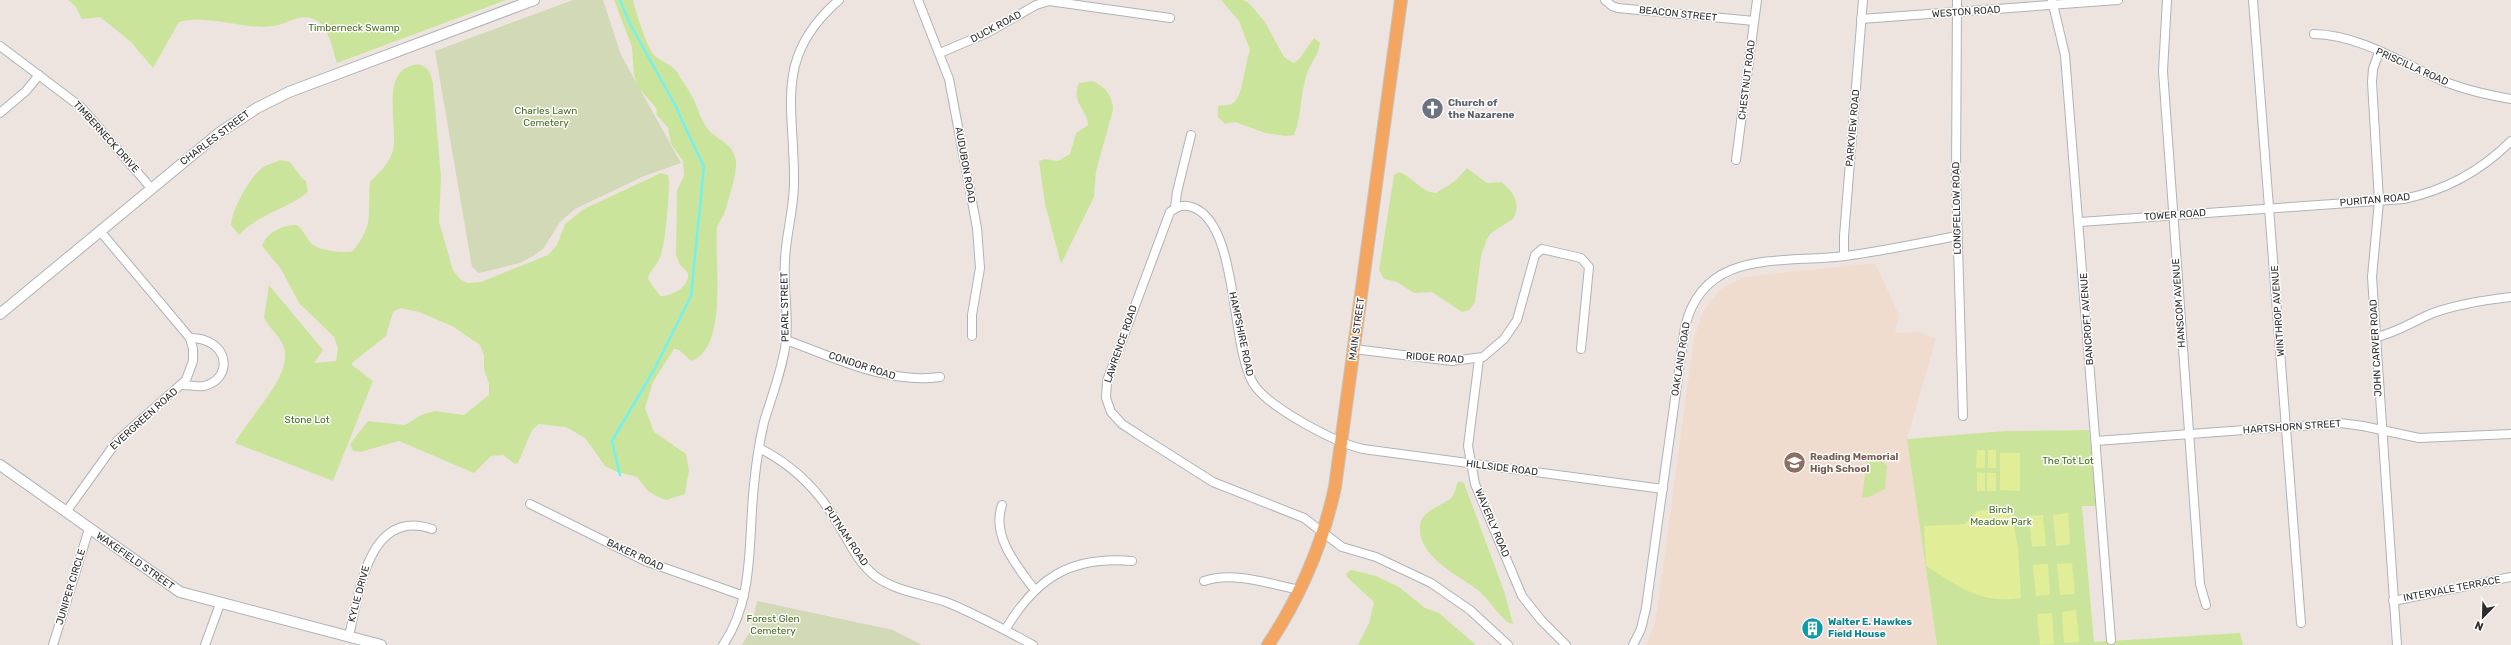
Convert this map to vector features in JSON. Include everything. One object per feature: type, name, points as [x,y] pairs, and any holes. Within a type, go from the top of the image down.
[{"type":"main road","name":"MAIN STREET","points":[[1268,645],[1300,590],[1323,532],[1336,487],[1401,0]]},
{"type":"street","name":"CHARLES STREET","points":[[0,314],[151,188],[231,124],[277,97],[534,0]]},
{"type":"street","name":"PEARL STREET","points":[[723,645],[736,624],[744,596],[759,448],[782,363],[786,340],[784,262],[794,182],[791,101],[793,67],[808,33],[839,0]]},
{"type":"street","name":"AUDUBON ROAD","points":[[918,0],[940,53],[954,100],[979,247],[979,277],[973,310],[972,336]]},
{"type":"street","name":"BEACON STREET","points":[[1605,0],[1618,8],[1754,21]]},
{"type":"street","name":"CHESTNUT ROAD","points":[[1736,160],[1757,0]]},
{"type":"street","name":"PARKVIEW ROAD","points":[[1844,256],[1844,236],[1863,0]]},
{"type":"street","name":"LONGFELLOW ROAD","points":[[1956,0],[1957,236],[1963,416]]},
{"type":"street","name":"WESTON ROAD","points":[[1862,19],[1957,13],[2052,3],[2118,0]]},
{"type":"street","name":"HANSCOM AVENUE","points":[[2167,0],[2162,62],[2200,584],[2206,605]]},
{"type":"street","name":"WINTHROP AVENUE","points":[[2253,0],[2301,623]]},
{"type":"street","name":"DUCK ROAD","points":[[940,53],[989,32],[1036,5],[1049,1],[1170,18]]},
{"type":"street","name":"BANCROFT AVENUE","points":[[2052,3],[2065,55],[2080,222],[2111,640]]},
{"type":"street","name":"PRISCILLA ROAD","points":[[2314,34],[2351,39],[2458,87],[2511,99]]},
{"type":"street","name":"TIMBERNECK DRIVE","points":[[0,46],[81,107],[151,188]]},
{"type":"street","name":"JOHN CARVER ROAD","points":[[2379,52],[2373,69],[2372,82],[2379,201],[2378,234],[2372,268],[2381,431],[2397,645]]},
{"type":"street","points":[[0,113],[26,91],[39,75]]},
{"type":"street","name":"LAWRENCE ROAD","points":[[1191,135],[1177,192],[1175,208],[1167,217],[1115,357],[1105,389],[1108,407],[1122,424],[1202,476],[1242,495],[1304,518],[1342,547],[1389,562],[1431,582],[1470,610],[1508,645]]},
{"type":"street","name":"PURITAN ROAD","points":[[2270,209],[2379,201],[2419,196],[2468,176],[2490,161],[2511,141]]},
{"type":"street","name":"HAMPSHIRE ROAD","points":[[1175,208],[1186,206],[1201,211],[1209,218],[1218,235],[1230,279],[1247,368],[1256,388],[1283,410],[1342,442]]},
{"type":"street","name":"TOWER ROAD","points":[[2080,222],[2270,209]]},
{"type":"street","points":[[100,231],[190,338]]},
{"type":"street","name":"OAKLAND ROAD","points":[[1633,645],[1645,616],[1685,327],[1691,308],[1700,294],[1716,278],[1743,265],[1844,256],[1957,236]]},
{"type":"street","name":"RIDGE ROAD","points":[[1354,349],[1452,361],[1479,359],[1497,346],[1515,324],[1535,255],[1542,249],[1578,258],[1587,263],[1590,274],[1581,349]]},
{"type":"street","points":[[2376,337],[2394,332],[2448,308],[2511,297]]},
{"type":"street","name":"EVERGREEN ROAD","points":[[66,512],[117,441],[182,385],[189,376],[193,360],[193,349],[190,338],[206,340],[215,345],[222,352],[224,364],[218,376],[206,385],[182,385]]},
{"type":"street","name":"CONDOR ROAD","points":[[786,340],[891,376],[914,379],[940,377]]},
{"type":"street","name":"WAVERLY ROAD","points":[[1479,359],[1469,439],[1470,464],[1475,484],[1522,596],[1541,620],[1566,645]]},
{"type":"street","name":"HARTSHORN STREET","points":[[2096,441],[2345,424],[2433,439],[2511,434]]},
{"type":"street","name":"HILLSIDE ROAD","points":[[1342,442],[1363,449],[1663,489]]},
{"type":"street","name":"PUTNAM ROAD","points":[[759,448],[787,464],[804,480],[834,517],[860,560],[875,576],[896,587],[959,607],[1033,645]]},
{"type":"street","name":"WAKEFIELD STREET","points":[[0,465],[174,588],[220,604],[381,645]]},
{"type":"street","name":"BAKER ROAD","points":[[530,504],[646,561],[744,596]]},
{"type":"street","points":[[1002,505],[999,526],[1005,546],[1034,589]]},
{"type":"street","name":"KYLIE DRIVE","points":[[348,636],[365,569],[375,548],[389,534],[404,526],[417,525],[432,529]]},
{"type":"street","name":"JUNIPER CIRCLE","points":[[53,645],[90,529]]},
{"type":"street","points":[[1004,630],[1018,608],[1034,589],[1058,573],[1081,565],[1112,560],[1132,562]]},
{"type":"street","points":[[1204,581],[1218,577],[1234,578],[1300,590]]},
{"type":"street","name":"INTERVALE TERRACE","points":[[2393,601],[2511,577]]},
{"type":"street","points":[[206,645],[220,604]]},
{"type":"shaded area","name":"Reading Memorial High School","points":[[1875,263],[1899,315],[1895,333],[1917,332],[1936,338],[1907,439],[1937,645],[1646,645],[1654,625],[1658,604],[1694,337],[1703,311],[1721,289],[1744,277]]},
{"type":"green space","name":"Timberneck Swamp","points":[[68,0],[506,0],[337,63],[330,41],[322,25],[319,22],[307,17],[301,17],[279,25],[261,27],[202,20],[179,22],[153,68],[130,41],[100,17],[82,19],[75,6]]},
{"type":"green space","name":"Charles Lawn Cemetery","points":[[573,0],[603,0],[621,55],[681,163],[644,176],[575,209],[560,222],[543,249],[533,256],[520,263],[479,273],[472,267],[435,51]]},
{"type":"green space","name":"Stone Lot","points":[[614,0],[633,0],[642,30],[652,52],[655,56],[677,72],[693,98],[707,128],[732,150],[736,161],[730,195],[724,214],[717,228],[717,302],[711,340],[703,353],[691,361],[679,350],[674,349],[653,382],[645,408],[654,432],[686,454],[689,470],[685,494],[666,500],[656,496],[648,491],[637,477],[617,472],[605,466],[585,438],[566,427],[539,424],[532,430],[518,463],[515,464],[503,455],[491,456],[474,473],[399,441],[360,452],[353,451],[350,444],[368,421],[405,425],[421,415],[435,411],[464,415],[489,395],[489,384],[484,369],[484,356],[480,345],[452,326],[419,312],[400,308],[393,312],[386,336],[352,363],[352,365],[373,381],[333,481],[235,443],[241,432],[269,395],[283,368],[285,356],[283,345],[264,318],[269,285],[323,350],[314,363],[336,361],[338,349],[334,337],[299,303],[281,269],[262,246],[264,241],[276,230],[286,226],[297,225],[311,243],[319,248],[331,251],[353,251],[365,233],[369,218],[370,182],[392,155],[394,141],[393,92],[395,81],[400,73],[408,67],[421,65],[425,67],[430,73],[433,83],[441,177],[439,222],[453,270],[460,279],[467,283],[481,282],[548,255],[557,245],[565,224],[584,209],[661,173],[668,175],[669,181],[666,229],[661,255],[658,262],[650,272],[648,279],[660,296],[665,296],[675,292],[683,286],[688,278],[688,273],[680,265],[676,255],[677,190],[684,176],[683,161],[671,144],[668,128],[657,115],[656,108],[638,87],[634,75],[632,47]]},
{"type":"green space","points":[[1221,0],[1243,0],[1249,3],[1265,22],[1284,57],[1294,63],[1300,58],[1314,38],[1320,43],[1318,51],[1308,70],[1303,89],[1297,127],[1294,135],[1285,136],[1265,133],[1235,122],[1225,124],[1218,117],[1218,106],[1232,104],[1239,94],[1250,50],[1239,21]]},
{"type":"green space","points":[[1093,81],[1108,92],[1112,100],[1113,110],[1096,171],[1094,197],[1061,264],[1045,204],[1039,161],[1045,159],[1058,161],[1070,154],[1076,133],[1088,125],[1078,101],[1077,90],[1079,83]]},
{"type":"green space","points":[[280,160],[290,162],[301,177],[306,181],[308,192],[291,203],[254,222],[239,235],[231,225],[232,218],[242,194],[257,172],[266,165]]},
{"type":"green space","points":[[1467,168],[1487,183],[1501,182],[1509,189],[1515,198],[1517,208],[1513,219],[1491,233],[1487,239],[1481,256],[1475,302],[1469,310],[1462,312],[1432,292],[1414,293],[1397,282],[1384,279],[1379,270],[1394,175],[1399,172],[1404,174],[1426,190],[1436,193],[1455,181]]},
{"type":"green space","name":"Birch Meadow Park","points":[[2089,430],[2097,506],[2082,506],[2094,642],[2240,633],[2243,645],[1937,645],[1907,439],[2006,431]]},
{"type":"green space","points":[[1977,450],[1985,450],[1985,468],[1976,468]]},
{"type":"green space","points":[[1988,450],[1996,450],[1996,468],[1988,468]]},
{"type":"green space","points":[[1868,453],[1874,453],[1871,457],[1874,461],[1878,457],[1887,466],[1885,489],[1867,498],[1862,497]]},
{"type":"green space","points":[[2000,453],[2020,453],[2020,491],[2000,490]]},
{"type":"green space","points":[[1977,472],[1985,473],[1985,491],[1977,491]]},
{"type":"green space","points":[[1987,473],[1996,473],[1996,491],[1987,491]]},
{"type":"green space","points":[[1459,481],[1464,483],[1504,591],[1513,624],[1505,620],[1479,591],[1451,572],[1432,556],[1425,547],[1421,537],[1421,521],[1427,513],[1452,497]]},
{"type":"green space","points":[[2004,507],[2011,510],[2018,549],[2021,598],[2006,599],[1981,596],[1960,587],[1926,566],[1924,526],[1965,524],[1977,511]]},
{"type":"green space","points":[[2068,513],[2070,544],[2056,546],[2053,515]]},
{"type":"green space","points":[[2043,515],[2046,546],[2032,547],[2029,516]]},
{"type":"green space","points":[[2072,563],[2075,594],[2060,595],[2057,564]]},
{"type":"green space","points":[[2048,564],[2050,595],[2036,596],[2033,565]]},
{"type":"green space","points":[[1351,570],[1376,576],[1399,587],[1425,608],[1439,613],[1476,645],[1358,645],[1369,623],[1374,602],[1347,577],[1346,573]]},
{"type":"green space","name":"Forest Glen Cemetery","points":[[757,601],[893,630],[922,645],[742,645],[751,629]]},
{"type":"green space","points":[[2076,610],[2079,642],[2064,643],[2062,612]]},
{"type":"green space","points":[[2052,613],[2054,644],[2040,645],[2037,614]]},
{"type":"waterway","points":[[620,0],[629,22],[674,103],[704,167],[691,296],[654,370],[612,441],[620,475]]},
{"type":"place","name":"Church of the Nazarene","points":[[1433,109]]},
{"type":"place","name":"Reading Memorial High School","points":[[1794,463]]},
{"type":"place","name":"Walter E. Hawkes Field House","points":[[1812,628]]},
{"type":"park label","name":"The Tot Lot","points":[[2068,461]]}]
